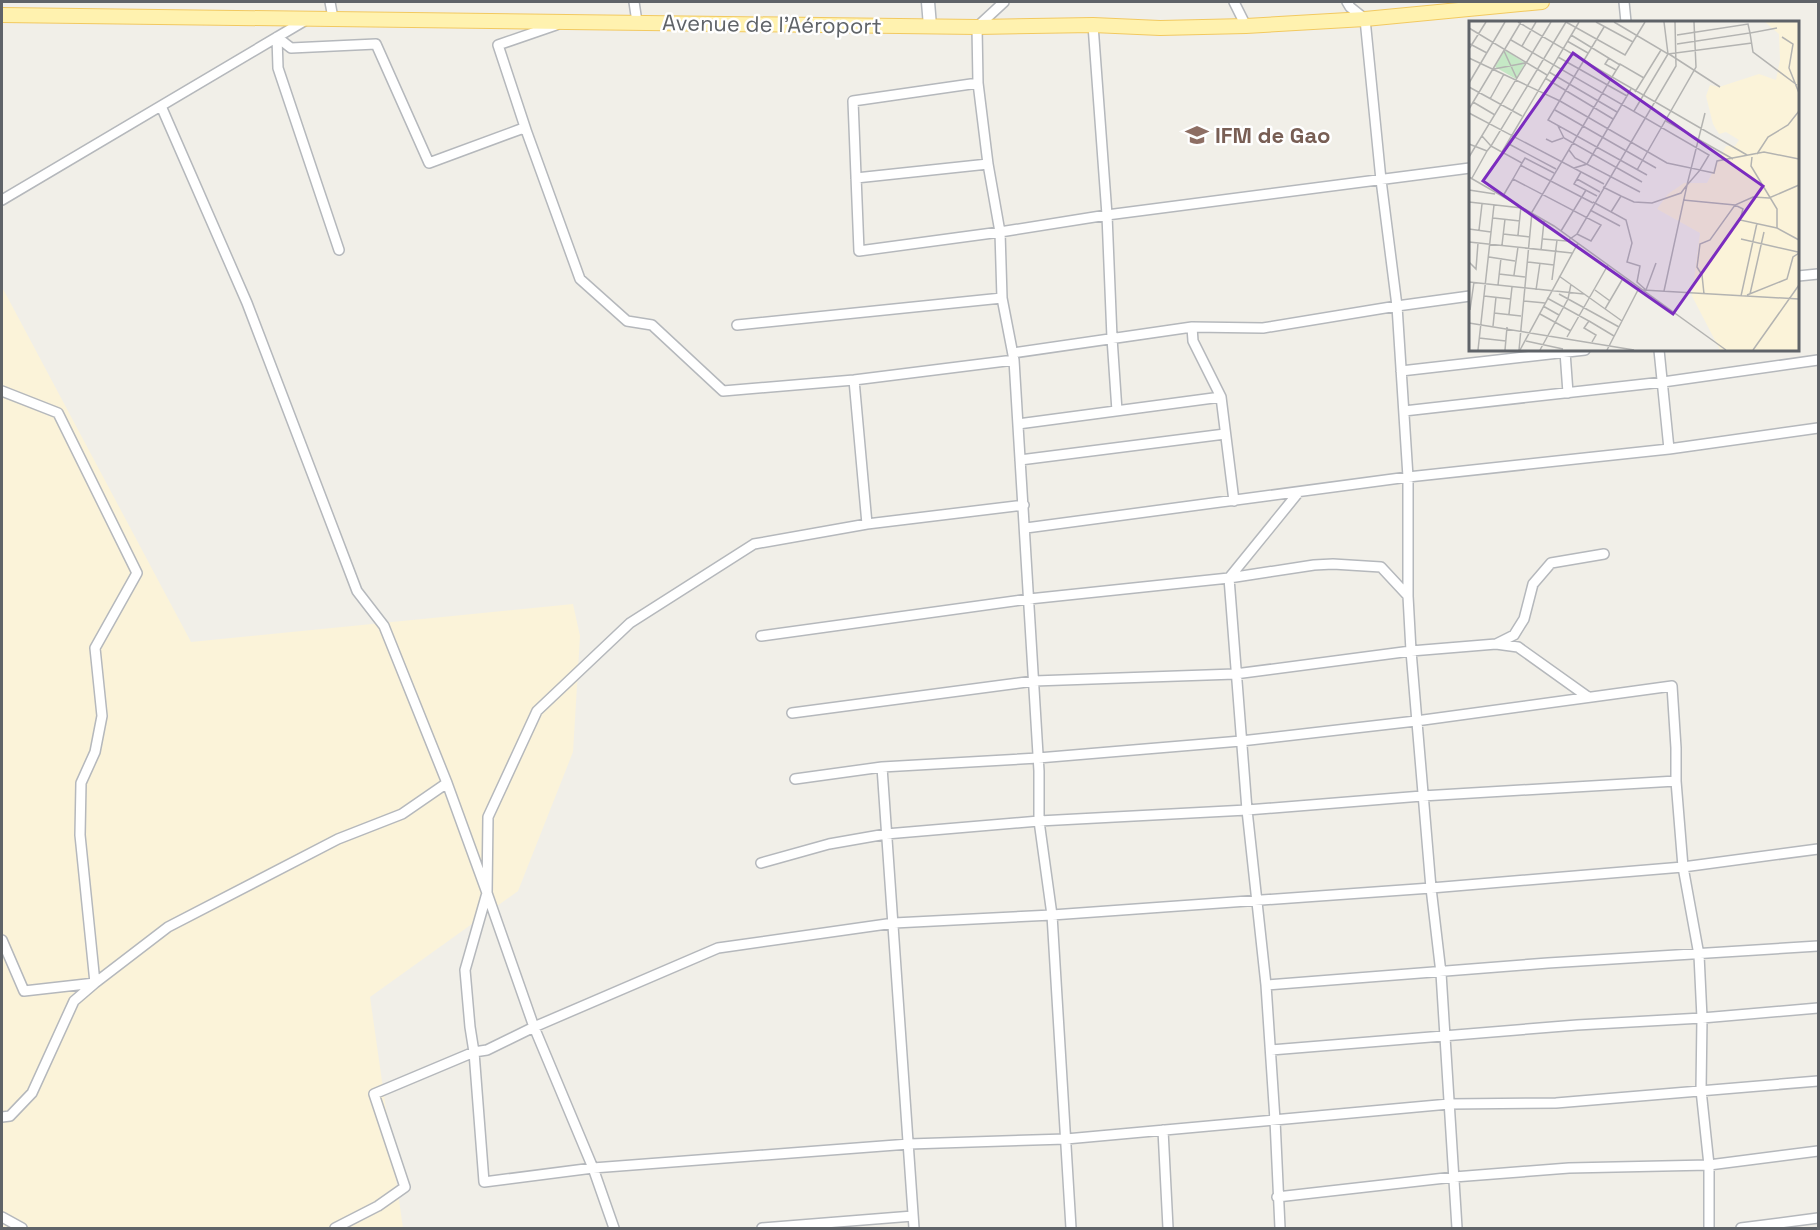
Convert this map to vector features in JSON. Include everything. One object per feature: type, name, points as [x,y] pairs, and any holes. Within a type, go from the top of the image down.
[{"type":"main road","name":"Avenue de l'Aéroport","points":[[2,15],[977,27],[1093,25],[1160,28],[1365,19],[1448,6],[1542,2]]},
{"type":"street","points":[[330,2],[333,18]]},
{"type":"street","points":[[634,2],[637,22]]},
{"type":"street","points":[[928,2],[930,26]]},
{"type":"street","points":[[1004,2],[977,27],[978,83],[988,164],[1000,232],[1002,298],[1013,356],[1026,528],[1039,821],[1052,915],[1071,1228]]},
{"type":"street","points":[[1234,2],[1246,26]]},
{"type":"street","points":[[1347,2],[1365,19],[1381,180],[1397,306],[1408,477],[1408,597],[1411,651],[1422,796],[1441,973],[1456,1228]]},
{"type":"street","points":[[1624,2],[1626,21]]},
{"type":"street","points":[[2,200],[308,18]]},
{"type":"street","points":[[565,21],[498,45],[580,279],[627,321],[651,325],[723,391],[854,380],[1192,327],[1263,328],[1469,296]]},
{"type":"street","points":[[1093,25],[1107,215],[1116,411]]},
{"type":"street","points":[[277,37],[291,48],[376,44],[429,163],[521,129],[526,130]]},
{"type":"street","points":[[277,37],[278,68],[339,250]]},
{"type":"street","points":[[978,83],[854,101],[859,251],[1107,215],[1469,168]]},
{"type":"street","points":[[161,106],[247,303],[357,591],[384,626],[447,783],[534,1027],[593,1168],[614,1228]]},
{"type":"street","points":[[856,178],[988,164]]},
{"type":"street","points":[[1799,276],[1818,274]]},
{"type":"street","points":[[737,325],[1002,298]]},
{"type":"street","points":[[1192,327],[1193,341],[1221,397],[1234,501]]},
{"type":"street","points":[[1401,371],[1575,351]]},
{"type":"street","points":[[1659,351],[1668,449]]},
{"type":"street","points":[[1565,352],[1568,393]]},
{"type":"street","points":[[1404,411],[1663,382],[1818,360]]},
{"type":"street","points":[[854,380],[867,524]]},
{"type":"street","points":[[2,391],[58,413],[137,573],[94,648],[102,716],[95,752],[81,783],[80,835],[95,983]]},
{"type":"street","points":[[1018,424],[1221,397]]},
{"type":"street","points":[[1026,528],[1408,477],[1668,449],[1818,428]]},
{"type":"street","points":[[1020,460],[1226,434]]},
{"type":"street","points":[[1280,1228],[1266,985],[1247,810],[1230,579],[1298,493]]},
{"type":"street","points":[[1024,505],[867,524],[754,544],[630,623],[537,711],[488,817],[488,893],[465,970],[484,1182],[593,1168],[909,1144],[1066,1140],[1449,1104],[1556,1103],[1818,1081]]},
{"type":"street","points":[[1496,644],[1514,635],[1524,619],[1533,584],[1551,562],[1604,554]]},
{"type":"street","points":[[761,636],[1029,599],[1230,579],[1314,565],[1381,567],[1408,597]]},
{"type":"street","points":[[792,712],[1034,681],[1236,674],[1411,651],[1496,644],[1518,647],[1588,697]]},
{"type":"street","points":[[795,779],[882,767],[1038,758],[1241,741],[1416,721],[1671,686],[1683,867],[1699,955],[1701,1090],[1709,1165],[1709,1228]]},
{"type":"street","points":[[882,767],[914,1228]]},
{"type":"street","points":[[762,863],[830,844],[886,834],[1039,821],[1247,810],[1422,796],[1676,781]]},
{"type":"street","points":[[2,1117],[10,1116],[32,1093],[74,1001],[168,927],[338,839],[402,814],[447,783]]},
{"type":"street","points":[[335,1228],[378,1206],[405,1187],[374,1094],[474,1052],[487,1050],[534,1027],[718,948],[894,923],[1052,915],[1431,888],[1683,867],[1818,849]]},
{"type":"street","points":[[2,940],[24,991],[95,983]]},
{"type":"street","points":[[1266,985],[1548,963],[1818,946]]},
{"type":"street","points":[[1270,1050],[1818,1008]]},
{"type":"street","points":[[1164,1130],[1168,1228]]},
{"type":"street","points":[[1277,1197],[1454,1177],[1569,1168],[1709,1165],[1818,1151]]},
{"type":"street","points":[[762,1228],[913,1216]]},
{"type":"street","points":[[2,1217],[22,1228]]},
{"type":"street","points":[[1741,1228],[1818,1218]]},
{"type":"sand","points":[[2,287],[191,642],[573,604],[580,636],[573,752],[518,891],[370,997],[403,1228],[2,1228]]},
{"type":"place","name":"IFM de Gao","points":[[1197,135]]}]
